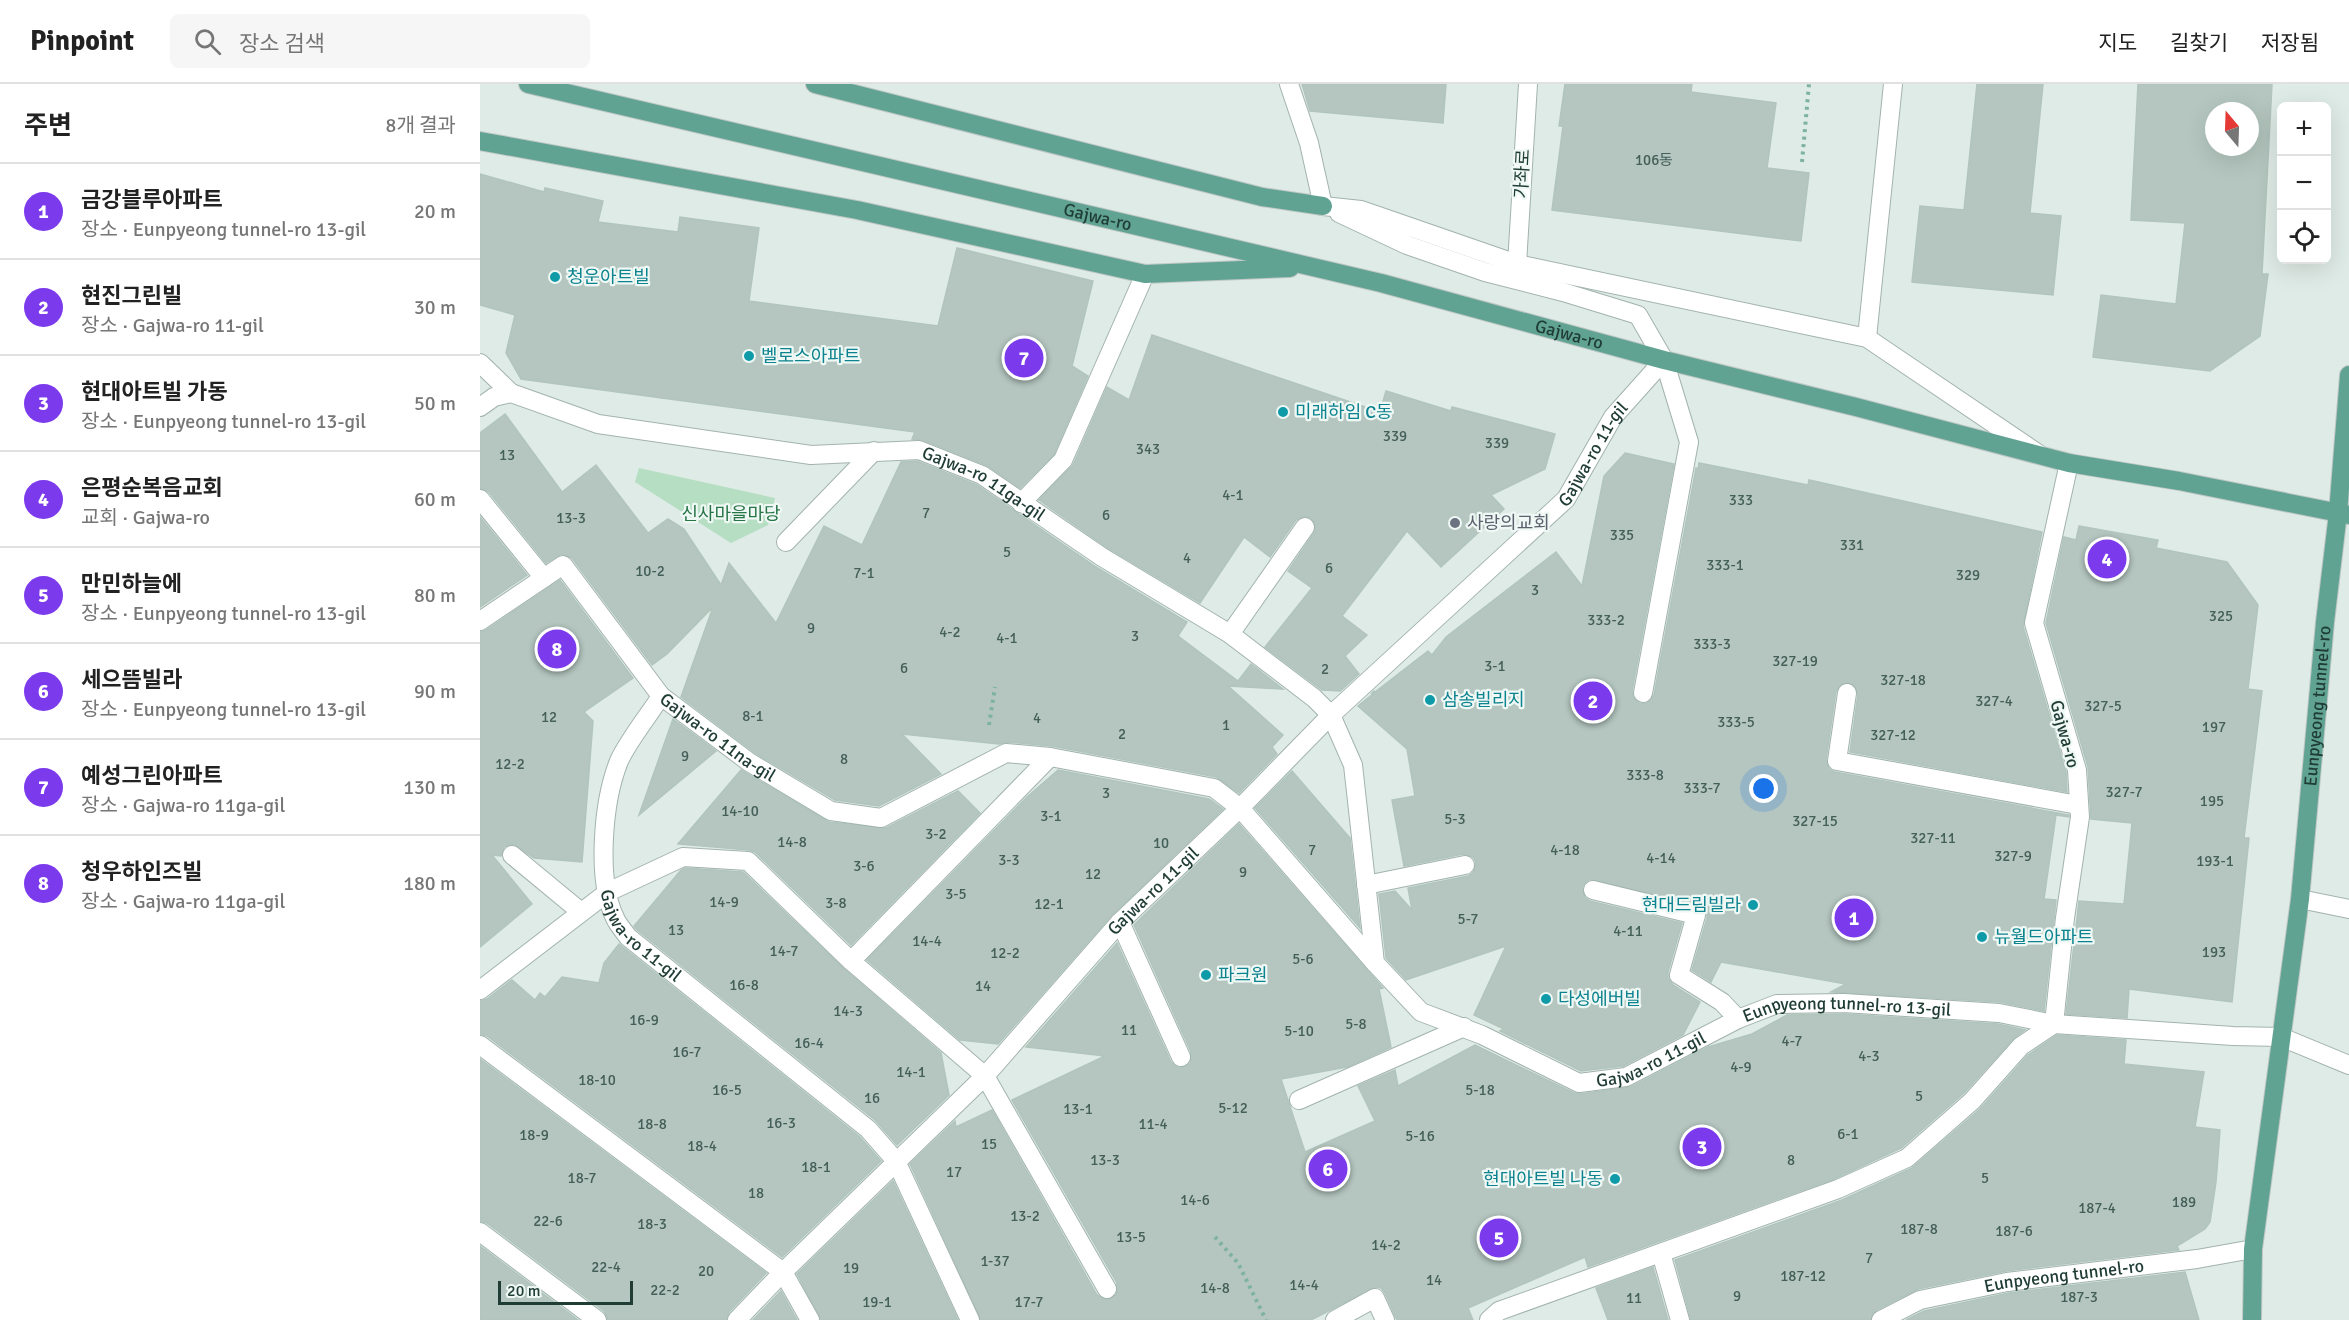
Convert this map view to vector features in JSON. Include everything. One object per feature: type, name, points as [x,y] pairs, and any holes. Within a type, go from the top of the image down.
[{"type":"main road","name":"Gajwa-ro","points":[[528,84],[1392,286],[1664,360],[1856,406],[2069,464],[2179,480],[2344,514]]},
{"type":"main road","points":[[815,84],[1262,196],[1323,206]]},
{"type":"main road","points":[[480,141],[857,210],[1144,274],[1312,267]]},
{"type":"main road","name":"Eunpyeong tunnel-ro","points":[[2252,1320],[2253,1249],[2300,899],[2325,622],[2344,514],[2349,375]]},
{"type":"street","points":[[1289,84],[1309,143],[1323,206],[1361,210],[1517,264],[1867,338],[1893,84]]},
{"type":"street","name":"가좌로","points":[[1517,264],[1528,84]]},
{"type":"street","name":"Gajwa-ro","points":[[1323,206],[1407,245],[1485,272],[1563,292],[1638,315],[1664,360],[1689,442],[1643,693]]},
{"type":"street","points":[[1021,503],[1063,460],[1144,274]]},
{"type":"street","name":"Gajwa-ro","points":[[1867,338],[2043,457]]},
{"type":"street","name":"Gajwa-ro 11-gil","points":[[737,1320],[783,1272],[984,1076],[1120,922],[1240,808],[1331,715],[1566,499],[1613,417],[1664,360]]},
{"type":"street","name":"Gajwa-ro 11ga-gil","points":[[480,363],[511,393],[598,424],[811,455],[920,450],[982,475],[1102,557],[1230,634],[1314,698],[1331,715]]},
{"type":"street","points":[[480,407],[494,397],[511,393]]},
{"type":"street","points":[[786,542],[874,451]]},
{"type":"street","name":"Gajwa-ro","points":[[2054,1024],[2065,918],[2080,817],[2077,770],[2034,623],[2069,464]]},
{"type":"street","points":[[480,499],[544,578]]},
{"type":"street","points":[[1230,634],[1305,527]]},
{"type":"street","points":[[480,621],[563,565],[661,696]]},
{"type":"street","points":[[1847,693],[1837,761],[2078,805]]},
{"type":"street","name":"Gajwa-ro 11na-gil","points":[[608,892],[604,849],[606,806],[620,760],[661,696],[749,762],[831,811],[881,818],[1006,753],[1050,757],[1214,788],[1240,808],[1375,963]]},
{"type":"street","points":[[1331,715],[1353,765],[1375,963]]},
{"type":"street","points":[[851,961],[1050,757]]},
{"type":"street","points":[[512,855],[581,912]]},
{"type":"street","name":"Gajwa-ro 11-gil","points":[[970,1320],[896,1161],[868,1130],[628,938],[615,918],[608,892],[683,857],[748,861],[851,961],[984,1076]]},
{"type":"street","points":[[1366,885],[1465,865]]},
{"type":"street","name":"Eunpyeong tunnel-ro 13-gil","points":[[1593,890],[1696,915],[1679,975],[1722,1002],[1738,1019],[1778,1004],[1844,1003],[1999,1013],[2054,1024],[2281,1037]]},
{"type":"street","points":[[480,990],[608,892]]},
{"type":"street","points":[[2300,899],[2349,909]]},
{"type":"street","points":[[1120,922],[1181,1057]]},
{"type":"street","name":"Gajwa-ro 11-gil","points":[[1375,963],[1421,1012],[1464,1027],[1579,1083],[1626,1077],[1738,1019]]},
{"type":"street","points":[[1489,1320],[1499,1311],[1838,1190],[1907,1158],[1972,1101],[2021,1046],[2054,1024]]},
{"type":"street","points":[[1299,1100],[1464,1027]]},
{"type":"street","points":[[2281,1037],[2349,1065]]},
{"type":"street","points":[[480,1045],[783,1272],[810,1320]]},
{"type":"street","points":[[984,1076],[1107,1289]]},
{"type":"street","points":[[480,1232],[597,1320]]},
{"type":"street","name":"Eunpyeong tunnel-ro","points":[[1881,1320],[1920,1300],[2007,1282],[2197,1259],[2253,1249]]},
{"type":"street","points":[[1661,1253],[1680,1320]]},
{"type":"street","points":[[1335,1320],[1375,1298],[1385,1320]]},
{"type":"path","points":[[1802,162],[1809,84]]},
{"type":"path","points":[[1215,1238],[1238,1263],[1266,1320]]},
{"type":"green space","name":"신사마을마당","points":[[639,468],[775,498],[768,525],[731,543],[635,482]]},
{"type":"building","points":[[1302,84],[1446,84],[1443,123],[1310,111]]},
{"type":"building","points":[[1565,84],[1692,84],[1691,92],[1776,103],[1767,168],[1809,173],[1801,241],[1552,210],[1563,126],[1559,126]]},
{"type":"building","points":[[1977,84],[2043,84],[2030,213],[2061,216],[2053,295],[1912,282],[1920,206],[1964,210]]},
{"type":"building","points":[[2138,84],[2272,84],[2262,274],[2268,274],[2260,336],[2210,371],[2093,357],[2101,295],[2176,304],[2185,223],[2131,220]]},
{"type":"building","points":[[480,174],[544,192],[545,188],[603,201],[598,222],[678,232],[680,217],[759,228],[749,301],[938,326],[957,248],[1093,281],[1072,366],[1088,376],[1054,454],[1020,488],[986,465],[923,440],[912,439],[915,432],[521,379],[506,353],[515,315],[480,305]]},
{"type":"building","points":[[1152,335],[1380,412],[1386,391],[1451,411],[1452,407],[1555,434],[1545,469],[1491,495],[1504,509],[1441,567],[1407,531],[1342,616],[1367,635],[1345,656],[1359,674],[1340,691],[1322,690],[1265,647],[1312,588],[1288,571],[1314,533],[1315,523],[1311,518],[1305,516],[1296,520],[1270,557],[1244,537],[1200,603],[1108,548],[1039,500],[1073,465],[1107,387],[1129,400]]},
{"type":"building","points":[[505,414],[562,492],[596,465],[648,533],[668,519],[684,529],[721,585],[729,563],[776,623],[824,526],[862,545],[901,462],[917,461],[977,485],[1096,567],[1187,622],[1178,636],[1238,681],[1251,664],[1283,689],[1228,686],[1283,735],[1272,747],[1277,754],[1239,793],[1216,777],[1052,746],[1007,742],[999,744],[902,734],[941,774],[879,806],[835,800],[755,753],[681,697],[713,607],[667,654],[652,665],[572,558],[561,554],[546,563],[489,492],[480,488],[480,433]]},
{"type":"building","points":[[1625,453],[1674,464],[1632,691],[1633,697],[1640,704],[1647,703],[1654,695],[1696,468],[1698,469],[1699,463],[1808,485],[1809,480],[2042,532],[2023,626],[2066,772],[2067,792],[1850,752],[1858,694],[1854,685],[1848,682],[1839,686],[1836,691],[1826,760],[1829,769],[1835,772],[2069,815],[2069,817],[2056,815],[2044,899],[2056,900],[2044,1011],[2000,1002],[1831,992],[1846,984],[1721,962],[1711,982],[1692,970],[1707,918],[1707,912],[1703,907],[1590,879],[1582,888],[1585,898],[1590,901],[1682,923],[1668,978],[1673,985],[1700,1002],[1683,1035],[1623,1066],[1581,1071],[1500,1031],[1504,1029],[1474,1015],[1506,946],[1406,980],[1386,958],[1379,894],[1395,891],[1412,910],[1408,888],[1468,876],[1473,873],[1476,863],[1473,857],[1463,854],[1404,866],[1392,800],[1415,796],[1407,749],[1358,706],[1374,691],[1428,651],[1432,655],[1446,637],[1556,552],[1582,586],[1604,476]]},
{"type":"building","points":[[480,517],[527,575],[480,607]]},
{"type":"building","points":[[2079,526],[2158,540],[2156,548],[2227,562],[2258,605],[2248,689],[2262,691],[2244,838],[2249,838],[2232,1002],[2129,989],[2127,1018],[2066,1014],[2079,901],[2124,904],[2132,823],[2091,819],[2088,767],[2046,623],[2064,537],[2076,540]]},
{"type":"building","points":[[560,580],[633,678],[584,712],[593,721],[582,862],[534,858],[513,844],[504,847],[501,856],[492,855],[532,904],[480,947],[480,632]]},
{"type":"building","points":[[673,719],[716,751],[639,815]]},
{"type":"building","points":[[741,770],[829,822],[886,828],[958,791],[980,813],[851,945],[755,852],[678,844]]},
{"type":"building","points":[[1058,770],[1209,799],[1223,809],[1112,915],[998,1044],[960,1040],[867,960],[1027,797]]},
{"type":"building","points":[[1292,771],[1350,838],[1360,928],[1255,808]]},
{"type":"building","points":[[1239,824],[1383,988],[1379,989],[1391,1047],[1347,1067],[1281,1079],[1305,1152],[1375,1121],[1358,1086],[1395,1070],[1398,1086],[1475,1045],[1580,1094],[1631,1087],[1708,1047],[1752,1034],[1787,1015],[1844,1014],[1998,1024],[2025,1030],[2013,1039],[1964,1093],[1901,1148],[1834,1179],[1588,1267],[1585,1257],[1468,1308],[1473,1320],[1397,1320],[1385,1293],[1381,1288],[1375,1287],[1311,1320],[981,1320],[910,1164],[955,1121],[956,1127],[992,1110],[1097,1295],[1106,1300],[1116,1295],[1117,1283],[1012,1100],[1105,1056],[1026,1047],[1117,943],[1171,1062],[1179,1068],[1190,1064],[1191,1052],[1134,925]]},
{"type":"building","points":[[685,868],[743,872],[844,969],[941,1053],[949,1095],[897,1145],[875,1120],[636,929],[634,926]]},
{"type":"building","points":[[619,944],[860,1137],[881,1161],[782,1257],[487,1036],[480,1034],[480,1001],[487,999],[512,980],[535,1000],[540,993],[545,997],[562,977],[599,983],[604,963]]},
{"type":"building","points":[[2057,1035],[2126,1040],[2124,1064],[2204,1072],[2195,1127],[2220,1130],[2216,1182],[2210,1222],[2205,1229],[2177,1246],[2179,1250],[2006,1271],[1918,1289],[1876,1310],[1870,1320],[1691,1320],[1675,1260],[1842,1200],[1912,1168],[1980,1109],[2028,1055]]},
{"type":"building","points":[[480,1059],[766,1273],[729,1312],[726,1320],[608,1320],[604,1311],[487,1223],[480,1221]]},
{"type":"building","points":[[893,1181],[958,1320],[821,1320],[797,1274]]},
{"type":"building","points":[[480,1246],[578,1320],[480,1320]]},
{"type":"building","points":[[1653,1267],[1668,1320],[1608,1320],[1596,1288]]},
{"type":"building","points":[[2185,1272],[2199,1320],[1906,1320],[1924,1311],[2009,1293]]},
{"type":"building","points":[[781,1291],[797,1320],[753,1320]]},
{"type":"place","name":"청운아트빌","points":[[555,277]]},
{"type":"place","name":"벨로스아파트","points":[[749,356]]},
{"type":"place","name":"예성그린아파트","points":[[1024,358]]},
{"type":"place","name":"미래하임 C동","points":[[1283,412]]},
{"type":"place","name":"사랑의교회","points":[[1455,523]]},
{"type":"place","name":"은평순복음교회","points":[[2107,559]]},
{"type":"place","name":"청우하인즈빌","points":[[557,649]]},
{"type":"place","name":"삼송빌리지","points":[[1430,700]]},
{"type":"place","name":"현진그린빌","points":[[1593,701]]},
{"type":"place","name":"현대드림빌라","points":[[1753,905]]},
{"type":"place","name":"금강블루아파트","points":[[1854,918]]},
{"type":"place","name":"뉴월드아파트","points":[[1982,937]]},
{"type":"place","name":"파크원","points":[[1206,975]]},
{"type":"place","name":"다성에버빌","points":[[1546,999]]},
{"type":"place","name":"현대아트빌 가동","points":[[1702,1147]]},
{"type":"place","name":"세으뜸빌라","points":[[1328,1169]]},
{"type":"place","name":"현대아트빌 나동","points":[[1615,1179]]},
{"type":"place","name":"만민하늘에","points":[[1499,1238]]}]
